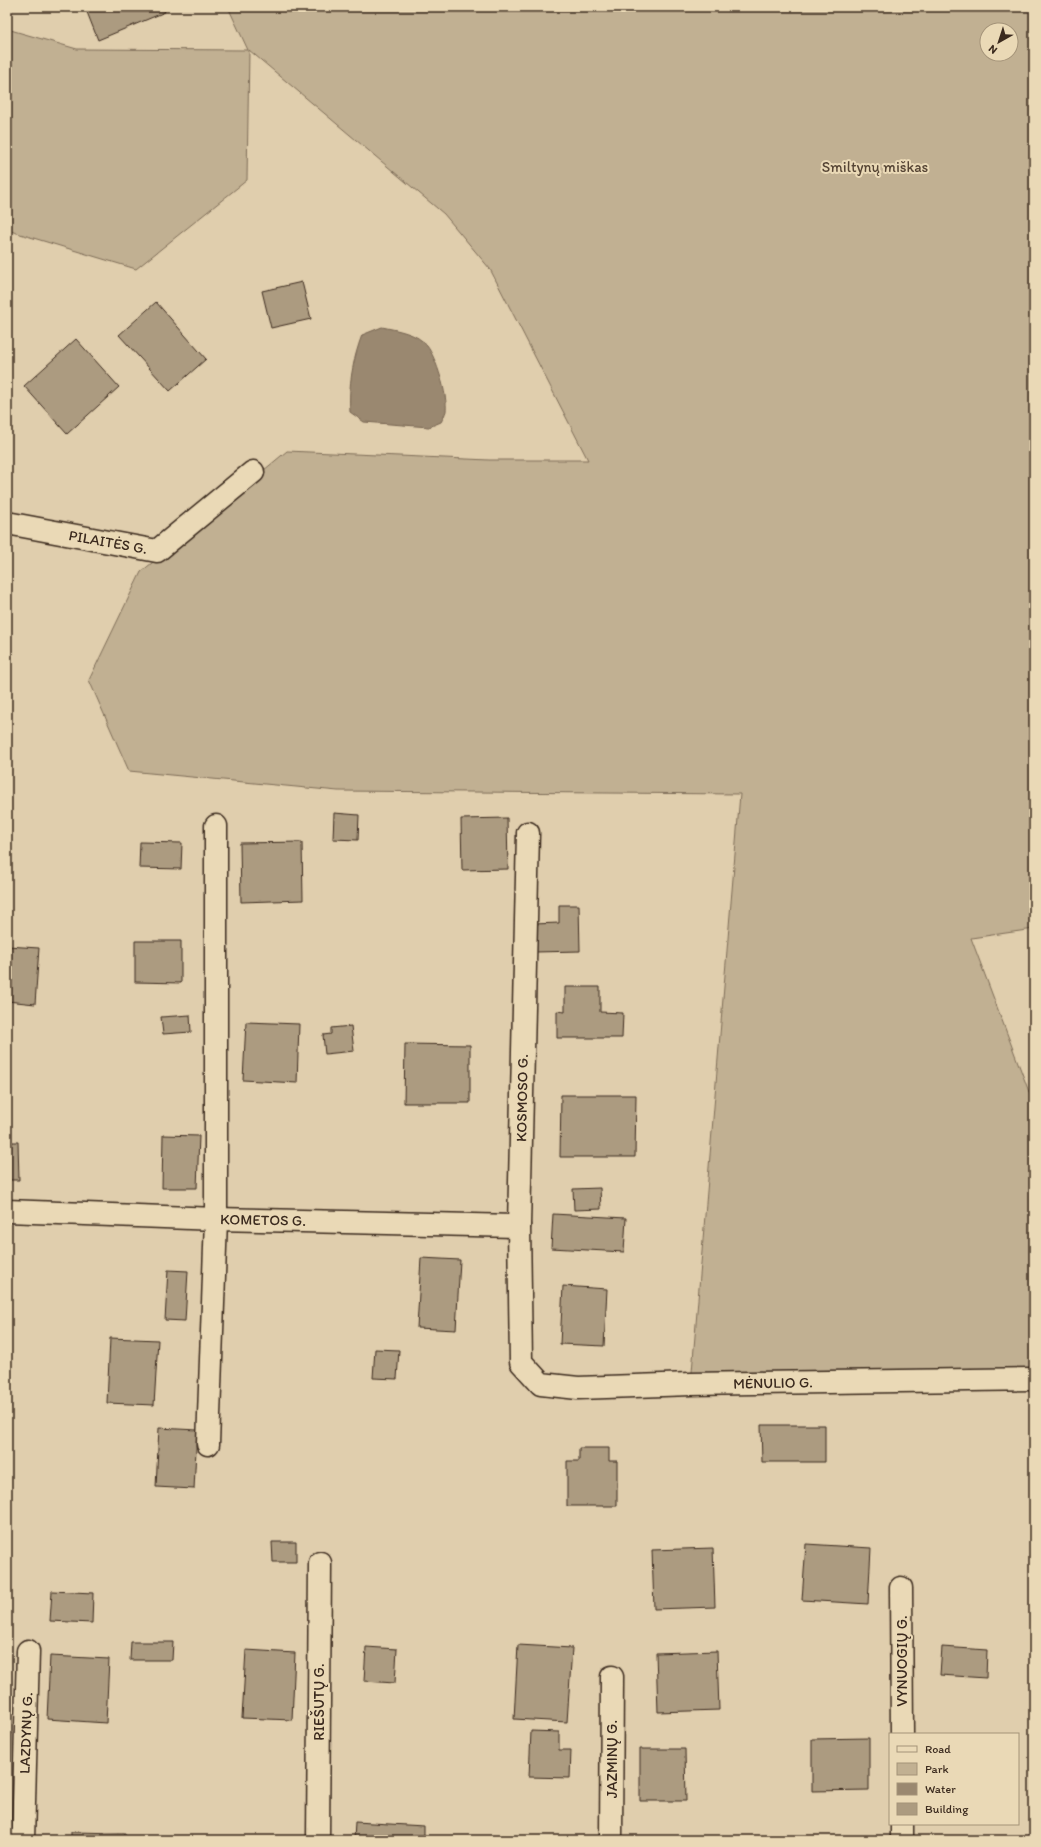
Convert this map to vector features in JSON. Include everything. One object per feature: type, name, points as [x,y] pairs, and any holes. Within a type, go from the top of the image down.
[{"type":"street","name":"PILAITĖS G.","points":[[7,523],[157,551],[253,472]]},
{"type":"street","points":[[208,1444],[216,1219],[216,826]]},
{"type":"street","name":"KOSMOSO G.","points":[[521,1362],[519,1226],[528,833]]},
{"type":"street","name":"KOMETOS G.","points":[[7,1211],[216,1219],[519,1226]]},
{"type":"street","name":"MĖNULIO G.","points":[[521,1362],[541,1384],[578,1388],[691,1384],[1034,1379]]},
{"type":"street","name":"RIEŠUTŲ G.","points":[[318,1840],[320,1563]]},
{"type":"street","name":"VYNUOGIŲ G.","points":[[901,1588],[902,1733]]},
{"type":"street","name":"LAZDYNŲ G.","points":[[23,1840],[28,1651]]},
{"type":"street","name":"JAZMINŲ G.","points":[[611,1840],[612,1677]]},
{"type":"street","points":[[902,1825],[902,1840]]},
{"type":"green space","name":"Smiltynų miškas","points":[[228,7],[1034,7],[1034,929],[971,938],[1034,1105],[1034,1410],[1027,1379],[691,1384],[740,794],[338,791],[129,771],[89,680],[141,572],[287,451],[489,460],[588,460],[490,269],[444,214],[249,50],[247,180],[136,269],[7,230],[7,29],[77,49],[248,50]]},
{"type":"water","points":[[382,327],[412,335],[427,346],[437,367],[445,396],[446,411],[441,422],[429,427],[364,422],[350,412],[352,373],[362,335]]},
{"type":"building","points":[[85,7],[163,7],[165,12],[98,40]]},
{"type":"building","points":[[302,282],[311,319],[271,328],[262,291]]},
{"type":"building","points":[[156,302],[206,359],[170,391],[119,335]]},
{"type":"building","points":[[76,339],[119,387],[67,434],[24,386]]},
{"type":"building","points":[[334,813],[359,815],[358,840],[333,839]]},
{"type":"building","points":[[507,818],[508,869],[462,870],[461,819]]},
{"type":"building","points":[[140,842],[182,843],[181,869],[139,868]]},
{"type":"building","points":[[302,842],[303,900],[241,902],[240,843]]},
{"type":"building","points":[[559,905],[579,905],[580,951],[535,952],[534,924],[559,923]]},
{"type":"building","points":[[135,941],[181,941],[181,983],[135,982]]},
{"type":"building","points":[[7,946],[39,948],[35,1004],[7,1001]]},
{"type":"building","points":[[565,987],[600,987],[600,1012],[623,1013],[622,1038],[557,1038],[557,1011],[565,1012]]},
{"type":"building","points":[[190,1015],[191,1032],[163,1034],[161,1017]]},
{"type":"building","points":[[246,1022],[299,1024],[297,1083],[243,1080]]},
{"type":"building","points":[[351,1026],[354,1051],[325,1054],[323,1035],[331,1034],[331,1028]]},
{"type":"building","points":[[405,1044],[470,1045],[470,1103],[404,1103]]},
{"type":"building","points":[[7,1076],[11,1076],[9,1098],[7,1098]]},
{"type":"building","points":[[561,1095],[636,1095],[635,1157],[560,1157]]},
{"type":"building","points":[[163,1135],[199,1136],[197,1188],[162,1188]]},
{"type":"building","points":[[7,1142],[18,1142],[19,1180],[7,1180]]},
{"type":"building","points":[[600,1188],[601,1209],[574,1210],[573,1189]]},
{"type":"building","points":[[553,1214],[626,1218],[624,1252],[551,1248]]},
{"type":"building","points":[[421,1258],[460,1260],[456,1330],[417,1328]]},
{"type":"building","points":[[168,1270],[188,1271],[185,1321],[165,1320]]},
{"type":"building","points":[[563,1286],[607,1289],[604,1346],[560,1344]]},
{"type":"building","points":[[110,1338],[158,1340],[154,1405],[107,1403]]},
{"type":"building","points":[[375,1349],[399,1350],[397,1379],[373,1378]]},
{"type":"building","points":[[7,1366],[12,1367],[10,1408],[7,1408]]},
{"type":"building","points":[[761,1425],[825,1425],[825,1462],[762,1462]]},
{"type":"building","points":[[159,1428],[197,1430],[194,1489],[156,1487]]},
{"type":"building","points":[[579,1448],[609,1448],[609,1461],[617,1461],[617,1506],[567,1506],[567,1461],[579,1461]]},
{"type":"building","points":[[272,1542],[296,1542],[296,1562],[273,1562]]},
{"type":"building","points":[[806,1544],[871,1548],[868,1604],[802,1600]]},
{"type":"building","points":[[713,1548],[715,1607],[654,1609],[652,1550]]},
{"type":"building","points":[[52,1591],[93,1593],[92,1623],[50,1621]]},
{"type":"building","points":[[131,1642],[173,1642],[172,1660],[130,1660]]},
{"type":"building","points":[[518,1645],[572,1648],[567,1722],[514,1719]]},
{"type":"building","points":[[366,1647],[397,1649],[395,1683],[364,1681]]},
{"type":"building","points":[[942,1647],[987,1650],[986,1678],[940,1675]]},
{"type":"building","points":[[246,1650],[295,1653],[292,1720],[242,1718]]},
{"type":"building","points":[[717,1651],[719,1710],[658,1712],[656,1653]]},
{"type":"building","points":[[50,1656],[109,1659],[106,1723],[47,1719]]},
{"type":"building","points":[[531,1731],[559,1732],[559,1750],[571,1750],[570,1778],[529,1777]]},
{"type":"building","points":[[869,1738],[869,1790],[812,1791],[812,1739]]},
{"type":"building","points":[[640,1749],[685,1749],[686,1801],[640,1801]]},
{"type":"building","points":[[355,1822],[424,1826],[424,1840],[354,1840]]},
{"type":"building","points":[[71,1832],[125,1833],[125,1840],[71,1840]]}]
